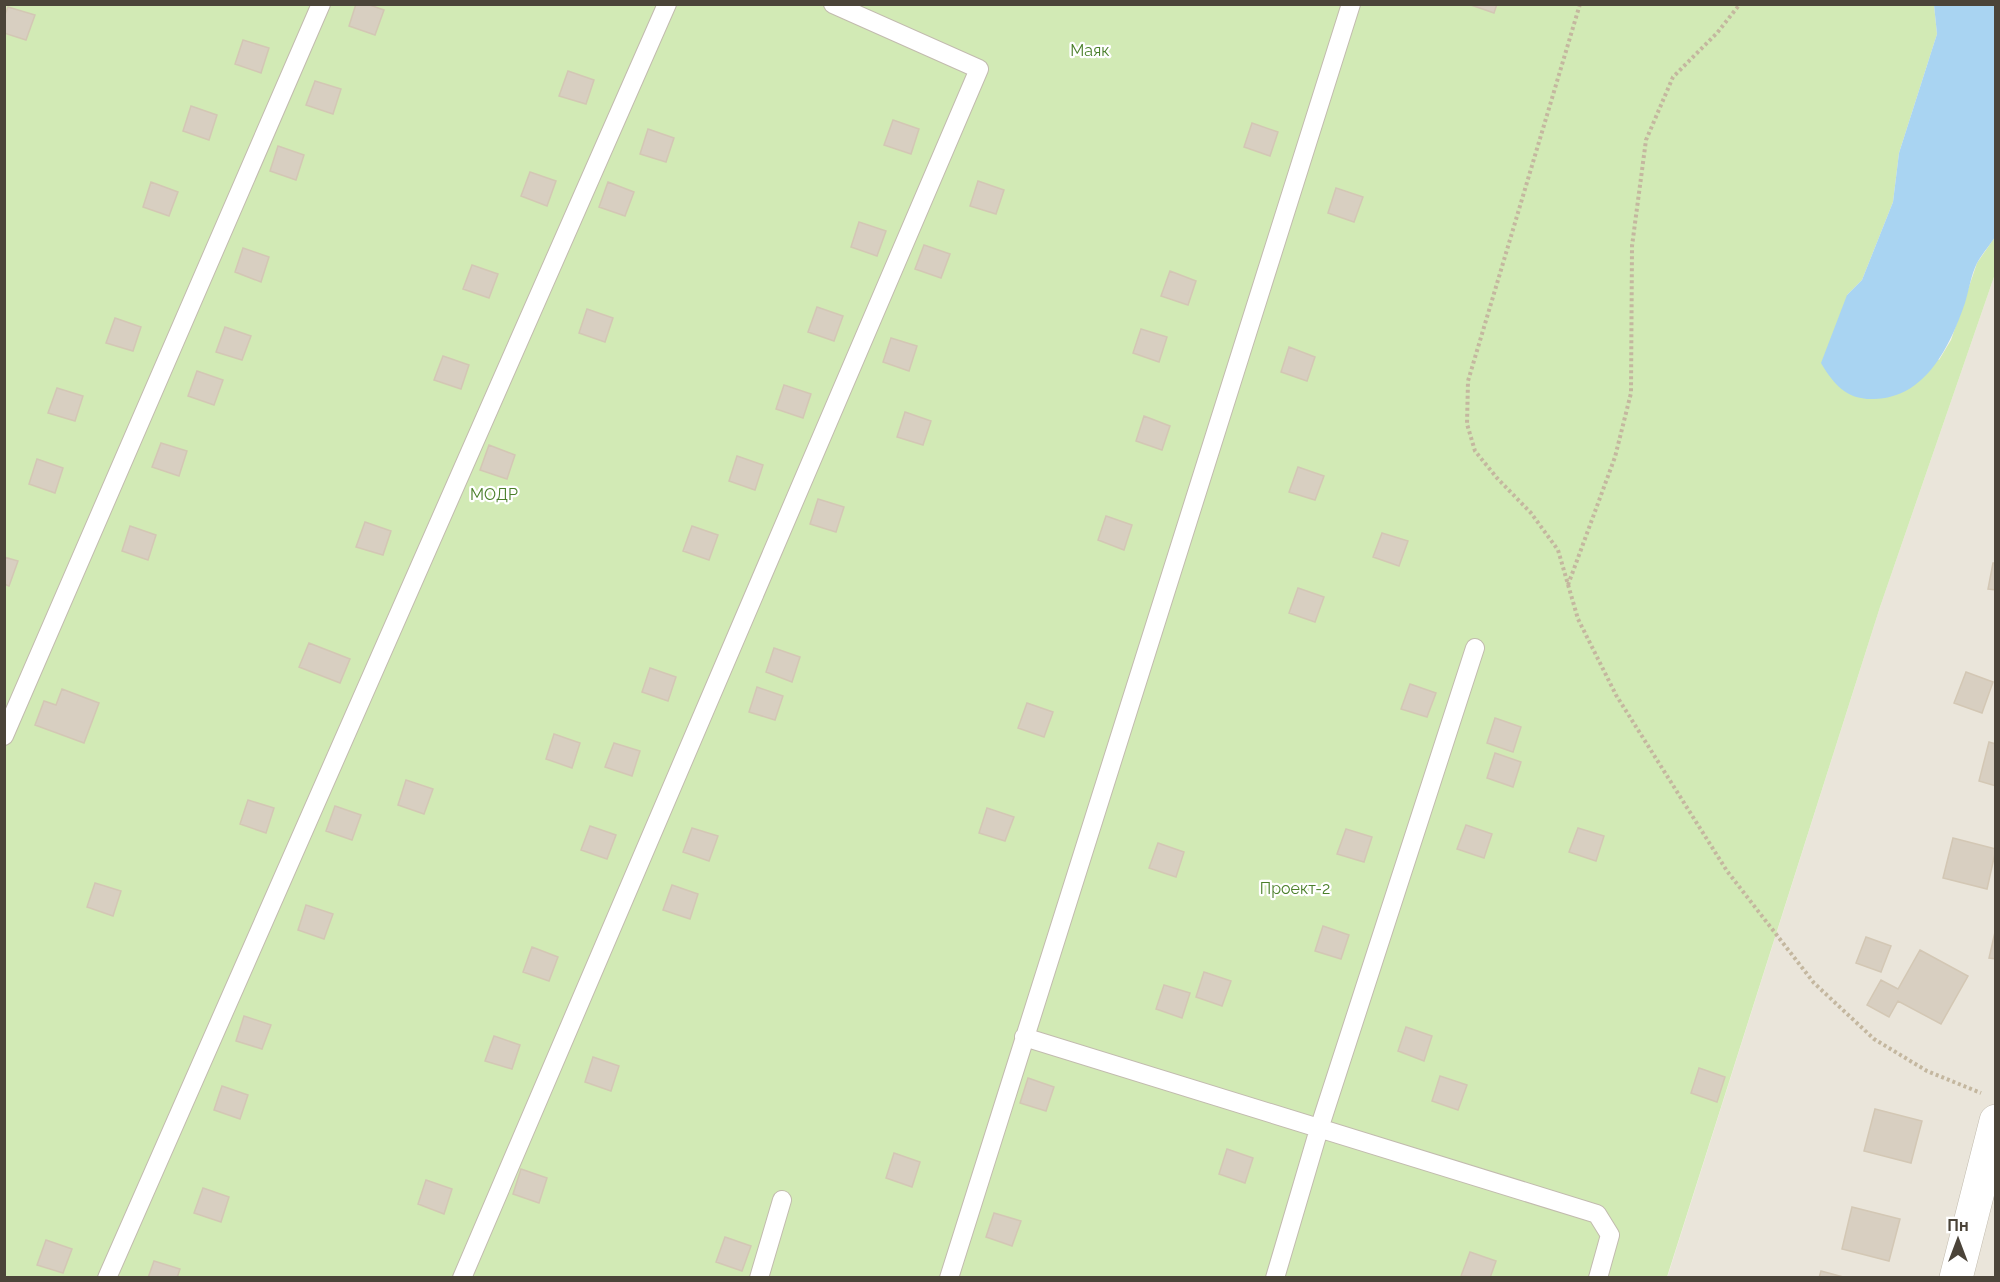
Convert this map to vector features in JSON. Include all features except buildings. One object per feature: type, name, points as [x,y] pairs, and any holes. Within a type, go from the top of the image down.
[{"type":"street","points":[[1956,1278],[1991,1108]]},
{"type":"lane","points":[[4,736],[321,4]]},
{"type":"lane","points":[[107,1278],[667,4]]},
{"type":"lane","points":[[462,1278],[979,69],[833,4]]},
{"type":"lane","points":[[949,1278],[1350,4]]},
{"type":"lane","points":[[1275,1278],[1319,1129],[1475,648]]},
{"type":"lane","points":[[1024,1037],[1597,1214],[1610,1235],[1598,1278]]},
{"type":"lane","points":[[759,1278],[782,1200]]},
{"type":"path","points":[[1580,4],[1468,381],[1467,424],[1475,451],[1531,513],[1558,549],[1578,618],[1616,695],[1727,871],[1814,983],[1874,1039],[1991,1108]]},
{"type":"path","points":[[1568,585],[1615,457],[1631,393],[1632,246],[1646,140],[1673,77],[1717,33],[1740,4]]},
{"type":"shaded area","points":[[1995,274],[1995,1277],[1667,1278],[1880,607]]},
{"type":"green space","points":[[5,5],[1934,5],[1937,34],[1899,153],[1893,202],[1862,280],[1847,295],[1939,360],[1951,340],[1977,263],[1995,237],[1995,274],[1880,607],[1667,1277],[5,1278]]},
{"type":"water","points":[[1934,5],[1995,5],[1995,237],[1977,263],[1952,336],[1933,367],[1922,380],[1908,390],[1892,396],[1865,399],[1842,390],[1821,363],[1847,295],[1862,280],[1893,202],[1899,153],[1937,34]]},
{"type":"park label","name":"Маяк","points":[[1090,50]]},
{"type":"park label","name":"МОДР","points":[[494,494]]},
{"type":"park label","name":"Проект-2","points":[[1295,888]]}]
